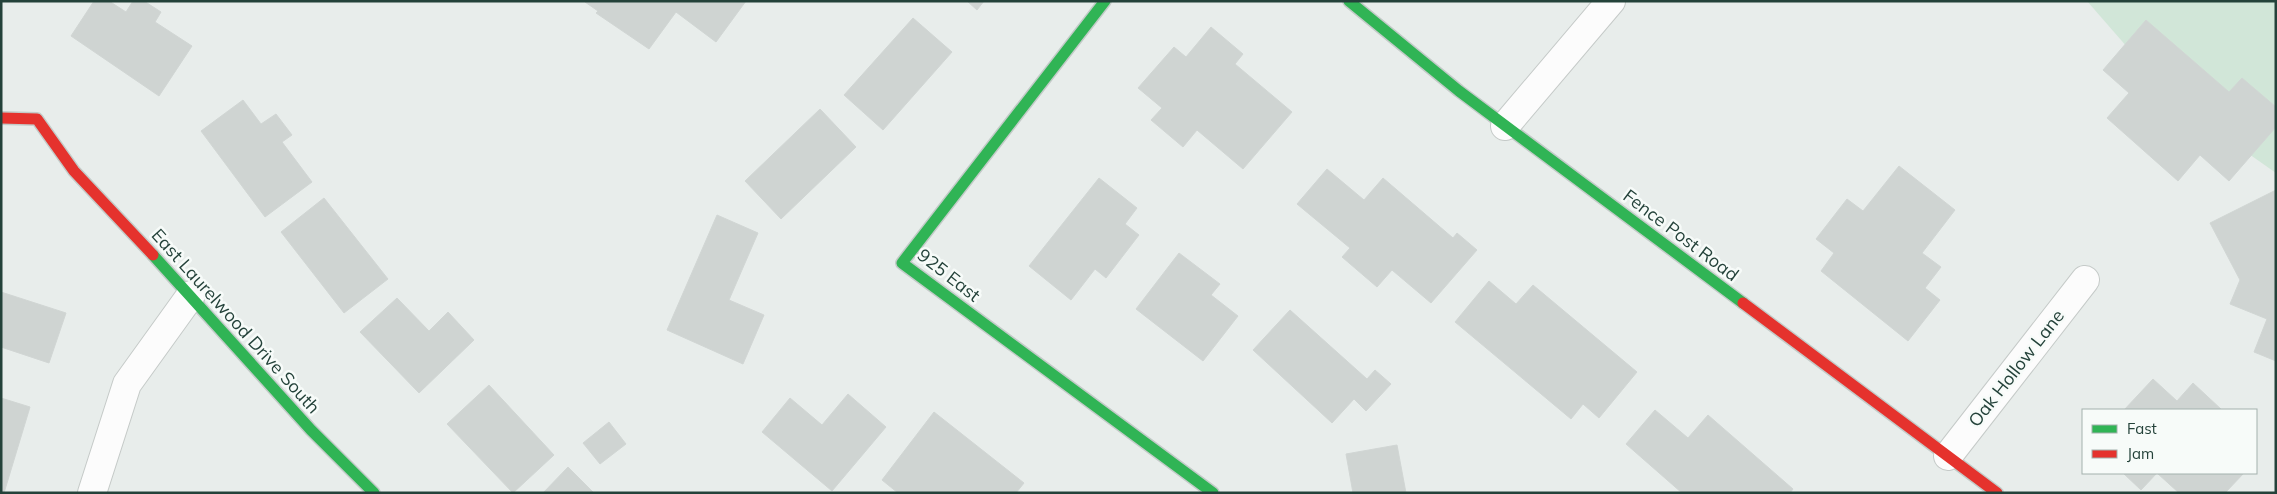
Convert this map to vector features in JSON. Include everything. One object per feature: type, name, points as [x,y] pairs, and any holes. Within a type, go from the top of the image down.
[{"type":"street","name":"925 East","points":[[1105,1],[1082,34],[902,263],[1213,493]]},
{"type":"street","name":"Fence Post Road","points":[[1349,1],[1505,126],[1997,493]]},
{"type":"street","points":[[1505,126],[1611,1]]},
{"type":"street","name":"East Laurelwood Drive South","points":[[1,118],[37,119],[74,171],[191,295],[311,430],[374,493]]},
{"type":"street","name":"Oak Hollow Lane","points":[[1948,456],[2084,280]]},
{"type":"street","points":[[92,493],[127,384],[191,295]]},
{"type":"green space","points":[[2087,1],[2276,1],[2276,173],[2175,102]]},
{"type":"building","points":[[94,1],[109,1],[126,12],[133,1],[144,1],[161,12],[155,22],[192,46],[159,96],[71,36]]},
{"type":"building","points":[[746,1],[716,42],[676,12],[649,49],[596,13],[598,11],[585,2]]},
{"type":"building","points":[[967,1],[984,1],[977,10]]},
{"type":"building","points":[[913,18],[952,52],[883,130],[844,95]]},
{"type":"building","points":[[2146,20],[2229,92],[2242,78],[2276,107],[2276,127],[2229,181],[2200,155],[2178,181],[2107,118],[2129,93],[2103,70]]},
{"type":"building","points":[[1211,27],[1243,54],[1235,64],[1292,112],[1243,169],[1197,130],[1183,147],[1151,120],[1162,108],[1138,88],[1174,47],[1186,57]]},
{"type":"building","points":[[243,100],[261,124],[276,114],[292,135],[282,142],[312,182],[265,217],[201,131]]},
{"type":"building","points":[[820,109],[856,147],[781,219],[745,181]]},
{"type":"building","points":[[1899,166],[1955,210],[1922,253],[1941,267],[1925,288],[1940,300],[1908,341],[1821,271],[1834,253],[1816,239],[1847,199],[1863,211]]},
{"type":"building","points":[[1327,169],[1364,200],[1383,178],[1453,238],[1457,233],[1477,250],[1431,303],[1392,270],[1377,287],[1342,257],[1350,248],[1297,204]]},
{"type":"building","points":[[1099,178],[1137,208],[1125,224],[1139,235],[1106,278],[1095,269],[1071,300],[1029,266]]},
{"type":"building","points":[[2276,190],[2276,361],[2254,352],[2267,319],[2230,304],[2240,280],[2210,223]]},
{"type":"building","points":[[324,198],[388,279],[344,313],[281,232]]},
{"type":"building","points":[[717,215],[758,233],[729,300],[764,315],[743,364],[667,330]]},
{"type":"building","points":[[1179,253],[1220,284],[1211,295],[1238,316],[1203,361],[1136,309]]},
{"type":"building","points":[[1489,281],[1516,304],[1533,285],[1637,372],[1599,418],[1583,404],[1571,419],[1455,322]]},
{"type":"building","points":[[1,292],[66,313],[49,363],[1,347]]},
{"type":"building","points":[[397,298],[429,331],[448,312],[474,340],[419,393],[360,332]]},
{"type":"building","points":[[1290,310],[1367,379],[1375,370],[1391,384],[1366,411],[1354,399],[1332,423],[1253,350]]},
{"type":"building","points":[[2153,379],[2177,401],[2193,383],[2221,409],[2125,409]]},
{"type":"building","points":[[489,385],[554,455],[513,493],[447,424]]},
{"type":"building","points":[[848,394],[886,427],[832,491],[762,432],[790,398],[822,425]]},
{"type":"building","points":[[1,398],[30,407],[4,493],[1,493]]},
{"type":"building","points":[[1655,410],[1688,438],[1708,415],[1793,489],[1790,493],[1682,493],[1626,444]]},
{"type":"building","points":[[934,412],[1024,483],[1016,493],[898,493],[882,480]]},
{"type":"building","points":[[609,422],[626,444],[600,464],[583,443]]},
{"type":"building","points":[[1397,445],[1406,493],[1353,493],[1346,454]]},
{"type":"building","points":[[568,467],[594,493],[543,493]]},
{"type":"building","points":[[2124,474],[2156,474],[2141,490]]},
{"type":"building","points":[[2158,474],[2243,474],[2225,493],[2179,493]]},
{"type":"traffic: fast","points":[[1105,1],[902,263],[1213,493]]},
{"type":"traffic: fast","points":[[1349,1],[1459,91],[1743,303]]},
{"type":"traffic: fast","points":[[153,255],[311,430],[374,493]]},
{"type":"traffic: jam","points":[[1,118],[37,119],[74,171],[153,255]]},
{"type":"traffic: jam","points":[[1743,303],[1997,493]]}]
